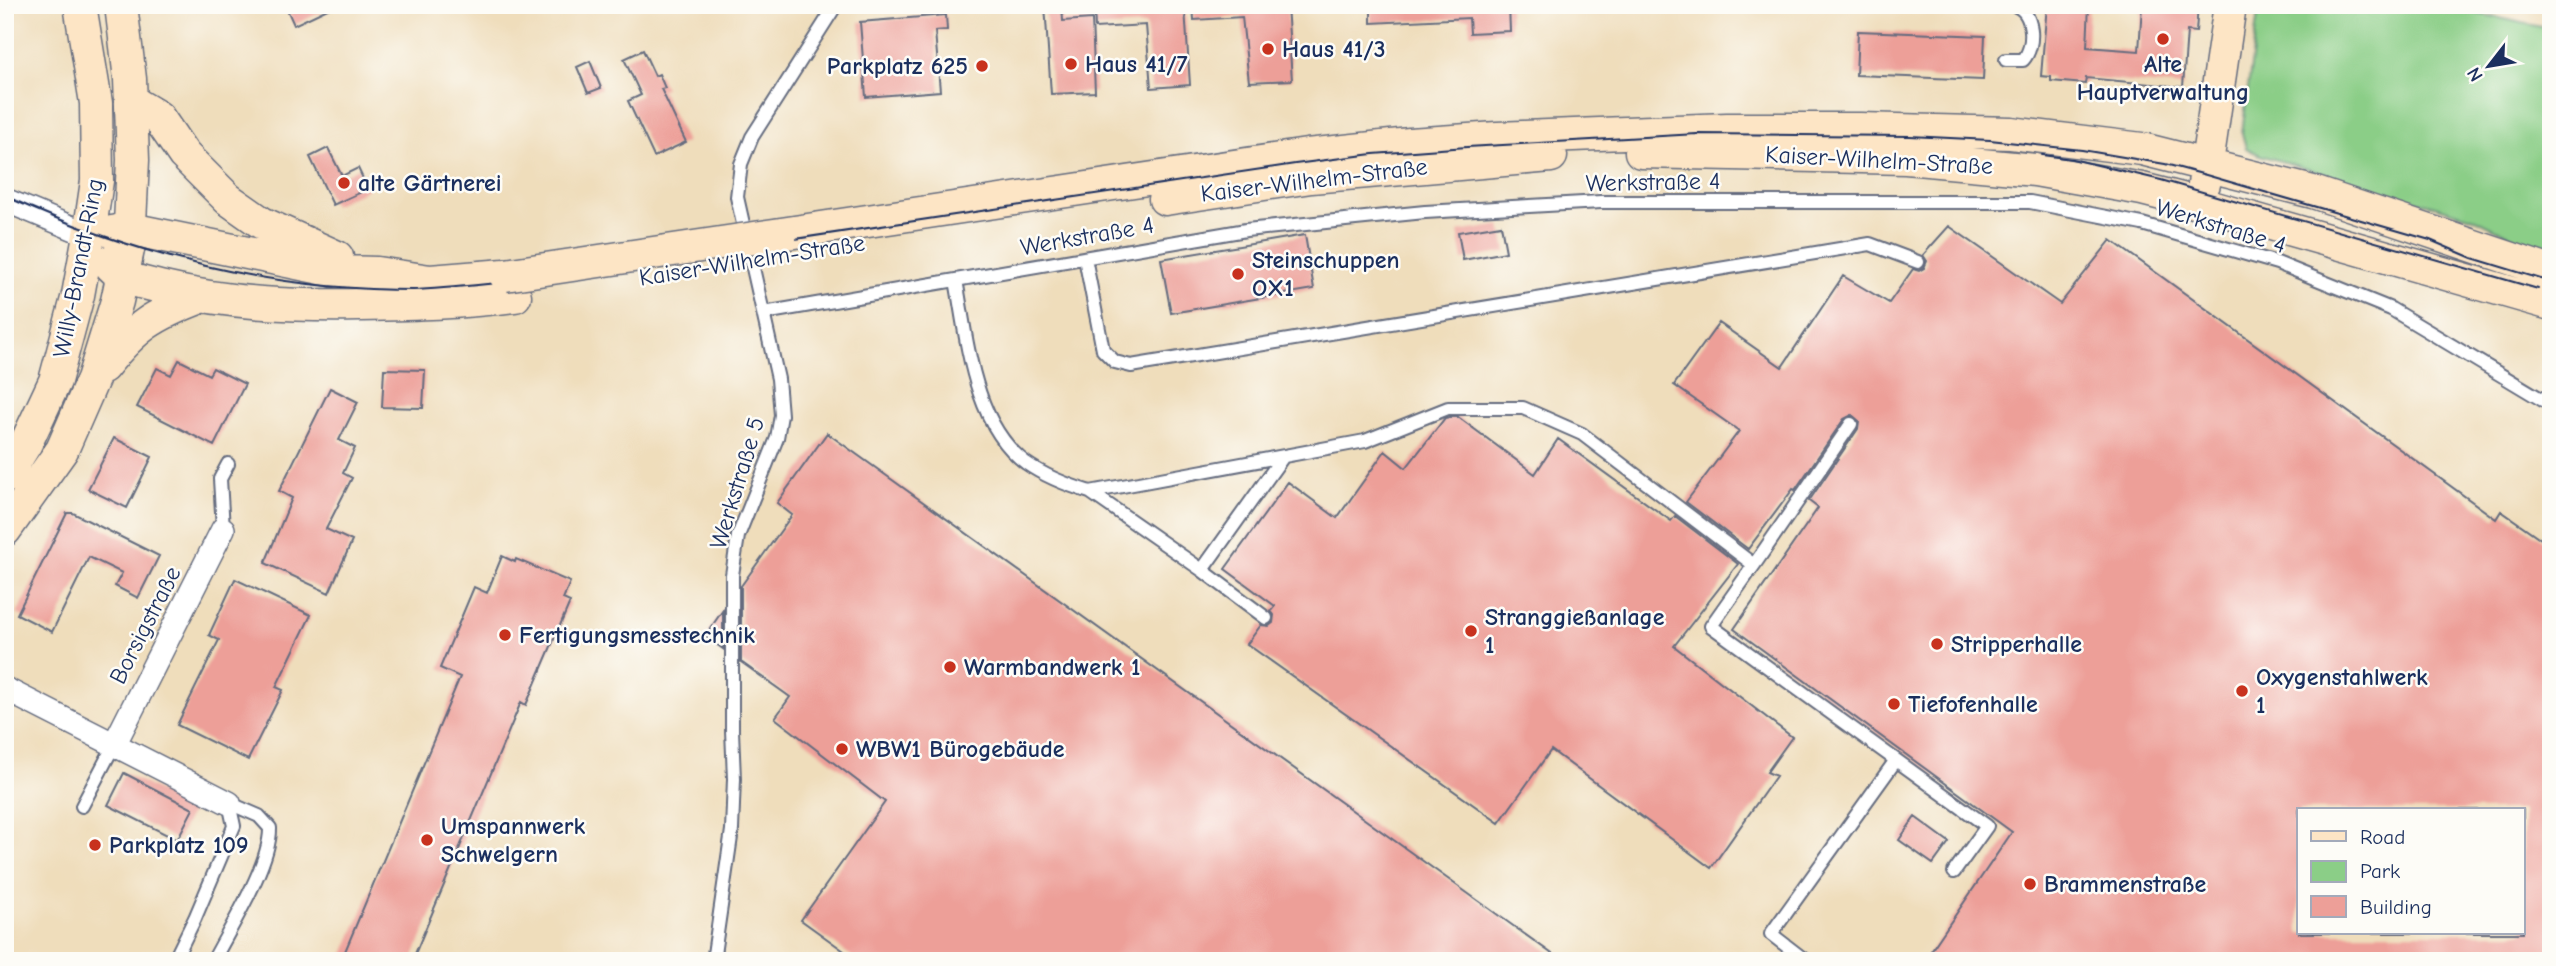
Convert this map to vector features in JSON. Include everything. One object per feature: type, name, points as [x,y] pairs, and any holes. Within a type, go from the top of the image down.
[{"type":"main road","name":"Willy-Brandt-Ring","points":[[5,477],[26,443],[55,381],[78,295],[89,235],[97,181],[96,103],[80,5]]},
{"type":"main road","name":"Willy-Brandt-Ring","points":[[5,530],[62,450],[93,379],[117,301],[129,245],[133,160],[131,101],[121,5]]},
{"type":"main road","points":[[2201,204],[2230,5]]},
{"type":"main road","points":[[131,101],[158,117],[184,155],[228,199],[262,223],[300,242],[377,273]]},
{"type":"main road","name":"Kaiser-Wilhelm-Straße","points":[[785,245],[1307,155],[1410,144],[1727,129],[1969,131],[2011,133],[2142,149],[2207,164],[2313,192],[2551,272]]},
{"type":"main road","name":"Kaiser-Wilhelm-Straße","points":[[121,277],[201,297],[282,306],[414,304],[510,286],[785,245],[1311,177],[1608,152],[1906,158],[1975,163],[2128,187],[2201,204],[2551,304]]},
{"type":"main road","name":"Kaiser-Wilhelm-Straße","points":[[89,235],[130,229],[341,272],[510,286]]},
{"type":"main road","points":[[89,235],[121,277]]},
{"type":"main road","points":[[93,379],[126,340],[147,321],[201,297]]},
{"type":"street","points":[[5,200],[89,235]]},
{"type":"street","name":"Borsigstraße","points":[[114,745],[223,529]]},
{"type":"street","points":[[5,682],[27,699]]},
{"type":"street","points":[[5,689],[229,803]]},
{"type":"lane","name":"Werkstraße 5","points":[[713,961],[732,830],[732,575],[738,536],[778,438],[781,415],[778,379],[737,197],[741,164],[752,137],[836,5]]},
{"type":"lane","points":[[2006,61],[2023,60],[2028,52],[2029,18],[2025,11],[2014,5]]},
{"type":"lane","name":"Werkstraße 4","points":[[764,313],[1245,230],[1425,212],[1601,202],[2030,202],[2142,224],[2277,263],[2391,309],[2551,405]]},
{"type":"lane","points":[[1085,258],[1103,349],[1115,362],[1131,366],[1870,244],[1918,262]]},
{"type":"lane","points":[[956,280],[975,383],[1002,439],[1025,462],[1057,481],[1090,492],[1266,618]]},
{"type":"lane","points":[[1090,492],[1365,441],[1448,408],[1523,408],[1582,434],[1754,565]]},
{"type":"lane","points":[[1851,424],[1711,626],[1987,826],[1954,872]]},
{"type":"lane","points":[[1202,570],[1282,458]]},
{"type":"lane","points":[[223,529],[220,479],[228,464]]},
{"type":"lane","points":[[82,806],[114,745]]},
{"type":"lane","points":[[1807,961],[1770,934],[1896,760]]},
{"type":"lane","points":[[174,961],[234,826],[229,803]]},
{"type":"lane","points":[[213,961],[270,842],[270,828],[259,816],[229,803]]},
{"type":"green space","points":[[2259,5],[2436,5],[2551,29],[2551,249],[2519,240],[2472,217],[2260,155],[2246,148],[2242,133]]},
{"type":"building","points":[[285,5],[336,5],[294,25]]},
{"type":"building","name":"Haus 41/7","points":[[1045,5],[1062,5],[1063,21],[1092,19],[1095,92],[1051,94]]},
{"type":"building","points":[[1094,5],[1137,5],[1137,11],[1185,8],[1190,85],[1151,88],[1146,25],[1095,28]]},
{"type":"building","name":"Haus 41/3","points":[[1193,5],[1287,5],[1292,80],[1249,82],[1242,17],[1194,20]]},
{"type":"building","points":[[1371,5],[1509,5],[1510,31],[1470,33],[1469,18],[1371,23]]},
{"type":"building","name":"Alte Hauptverwaltung","points":[[2047,5],[2089,5],[2087,47],[2139,51],[2142,5],[2198,5],[2196,32],[2187,31],[2183,87],[2086,78],[2085,84],[2051,81],[2051,77],[2041,76]]},
{"type":"building","points":[[946,15],[947,30],[935,31],[940,91],[866,97],[860,22]]},
{"type":"building","points":[[1858,31],[1985,36],[1983,80],[1856,75]]},
{"type":"building","points":[[643,50],[655,76],[659,74],[665,88],[661,89],[686,142],[654,157],[628,101],[641,95],[624,59]]},
{"type":"building","points":[[590,61],[601,88],[588,93],[577,67]]},
{"type":"building","name":"alte Gärtnerei","points":[[328,148],[342,176],[358,168],[368,189],[333,205],[310,157]]},
{"type":"building","points":[[1501,225],[1506,252],[1463,260],[1458,232]]},
{"type":"building","name":"Oxygenstahlwerk 1","points":[[1949,226],[2060,304],[2111,240],[2496,519],[2501,511],[2551,546],[2551,961],[1924,961],[2012,832],[1734,629],[1818,508],[1809,501],[1858,429],[1859,421],[1852,415],[1844,419],[1795,490],[1793,489],[1748,549],[1686,502],[1739,431],[1674,385],[1719,323],[1782,367],[1843,276],[1889,303],[1913,269],[1919,271],[1927,261],[1923,255]]},
{"type":"building","name":"Steinschuppen OX1","points":[[1305,235],[1314,289],[1171,313],[1161,259]]},
{"type":"building","points":[[179,360],[209,375],[213,368],[245,384],[214,446],[137,407],[157,368],[171,375]]},
{"type":"building","points":[[384,369],[425,370],[423,408],[382,407]]},
{"type":"building","points":[[330,388],[358,402],[339,440],[355,448],[343,473],[352,478],[326,529],[352,541],[329,593],[265,563],[292,498],[279,491]]},
{"type":"building","name":"Stranggießanlage 1","points":[[1458,417],[1535,474],[1558,439],[1671,521],[1675,516],[1738,564],[1674,646],[1792,737],[1767,772],[1776,776],[1711,868],[1551,750],[1499,823],[1247,644],[1261,625],[1269,626],[1273,623],[1274,615],[1271,611],[1275,606],[1225,569],[1288,482],[1337,518],[1385,451],[1406,468],[1445,418]]},
{"type":"building","name":"Warmbandwerk 1","points":[[827,433],[1562,961],[858,961],[801,920],[885,802],[775,718],[790,697],[741,662],[741,586],[792,515],[777,503]]},
{"type":"building","points":[[114,438],[152,457],[127,508],[88,489]]},
{"type":"building","points":[[67,513],[73,513],[159,556],[138,598],[115,586],[122,573],[89,557],[52,632],[17,614]]},
{"type":"building","points":[[502,556],[515,562],[516,559],[570,582],[563,599],[570,602],[526,705],[521,702],[412,961],[341,961],[460,677],[440,668],[474,587],[487,593]]},
{"type":"building","points":[[235,579],[311,615],[276,687],[283,690],[248,760],[177,725],[219,640],[209,635]]},
{"type":"building","points":[[723,610],[723,649],[705,636]]},
{"type":"building","points":[[124,773],[193,809],[177,840],[108,805]]},
{"type":"building","points":[[1915,817],[1949,842],[1933,864],[1899,840]]},
{"type":"tram line","points":[[5,196],[104,236],[204,266],[306,284],[413,290],[508,282],[1373,154],[1697,134],[1910,136],[1990,140],[2082,150],[2165,164],[2430,240],[2472,258],[2551,282]]},
{"type":"tram line","points":[[2042,155],[2072,159],[2161,180],[2538,289]]},
{"type":"place","name":"Alte Hauptverwaltung","points":[[2163,39]]},
{"type":"place","name":"Haus 41/3","points":[[1268,49]]},
{"type":"place","name":"Haus 41/7","points":[[1071,64]]},
{"type":"place","name":"Parkplatz 625","points":[[982,66]]},
{"type":"place","name":"alte Gärtnerei","points":[[344,183]]},
{"type":"place","name":"Steinschuppen OX1","points":[[1238,274]]},
{"type":"place","name":"Stranggießanlage 1","points":[[1471,631]]},
{"type":"place","name":"Fertigungsmesstechnik","points":[[505,635]]},
{"type":"place","name":"Stripperhalle","points":[[1937,644]]},
{"type":"place","name":"Warmbandwerk 1","points":[[950,667]]},
{"type":"place","name":"Oxygenstahlwerk 1","points":[[2242,691]]},
{"type":"place","name":"Tiefofenhalle","points":[[1894,704]]},
{"type":"place","name":"WBW1 Bürogebäude","points":[[842,749]]},
{"type":"place","name":"Umspannwerk Schwelgern","points":[[427,840]]},
{"type":"place","name":"Parkplatz 109","points":[[95,845]]},
{"type":"place","name":"Brammenstraße","points":[[2030,884]]}]
